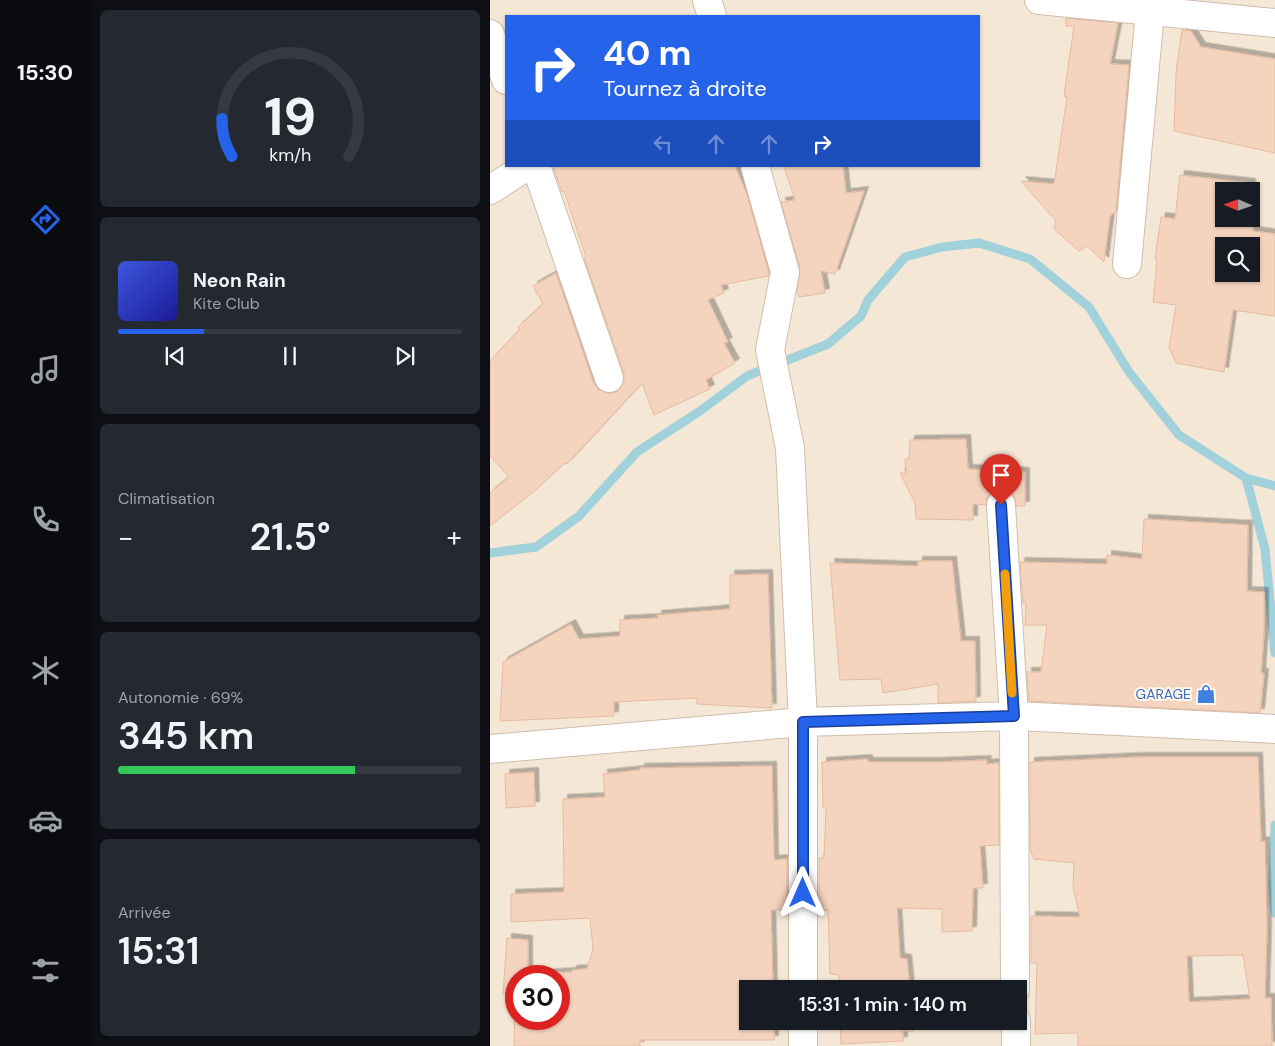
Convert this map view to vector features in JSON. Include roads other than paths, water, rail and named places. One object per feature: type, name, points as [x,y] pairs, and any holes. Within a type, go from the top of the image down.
[{"type":"street","points":[[707,0],[712,15]]},
{"type":"street","points":[[1039,0],[1275,23]]},
{"type":"street","points":[[1127,264],[1150,10]]},
{"type":"street","points":[[490,34],[505,77]]},
{"type":"street","points":[[490,190],[525,167]]},
{"type":"street","points":[[536,167],[609,378]]},
{"type":"street","points":[[755,167],[785,272],[770,350],[790,448],[803,722],[803,980]]},
{"type":"street","points":[[1001,505],[1014,716],[1016,980]]},
{"type":"street","points":[[490,749],[803,722],[1014,716],[1275,729]]},
{"type":"street","points":[[803,1030],[803,1046]]},
{"type":"street","points":[[1016,1030],[1016,1046]]},
{"type":"waterway","points":[[490,553],[536,547],[579,516],[637,452],[700,411],[747,376],[828,344],[861,316],[868,300],[905,257],[942,247],[979,243],[1030,259],[1089,307],[1129,372],[1179,435],[1246,478],[1275,486]]},
{"type":"waterway","points":[[1246,478],[1265,549],[1275,653]]},
{"type":"waterway","points":[[1275,825],[1273,887],[1275,913]]},
{"type":"place","name":"GARAGE","points":[[1206,694]]}]
